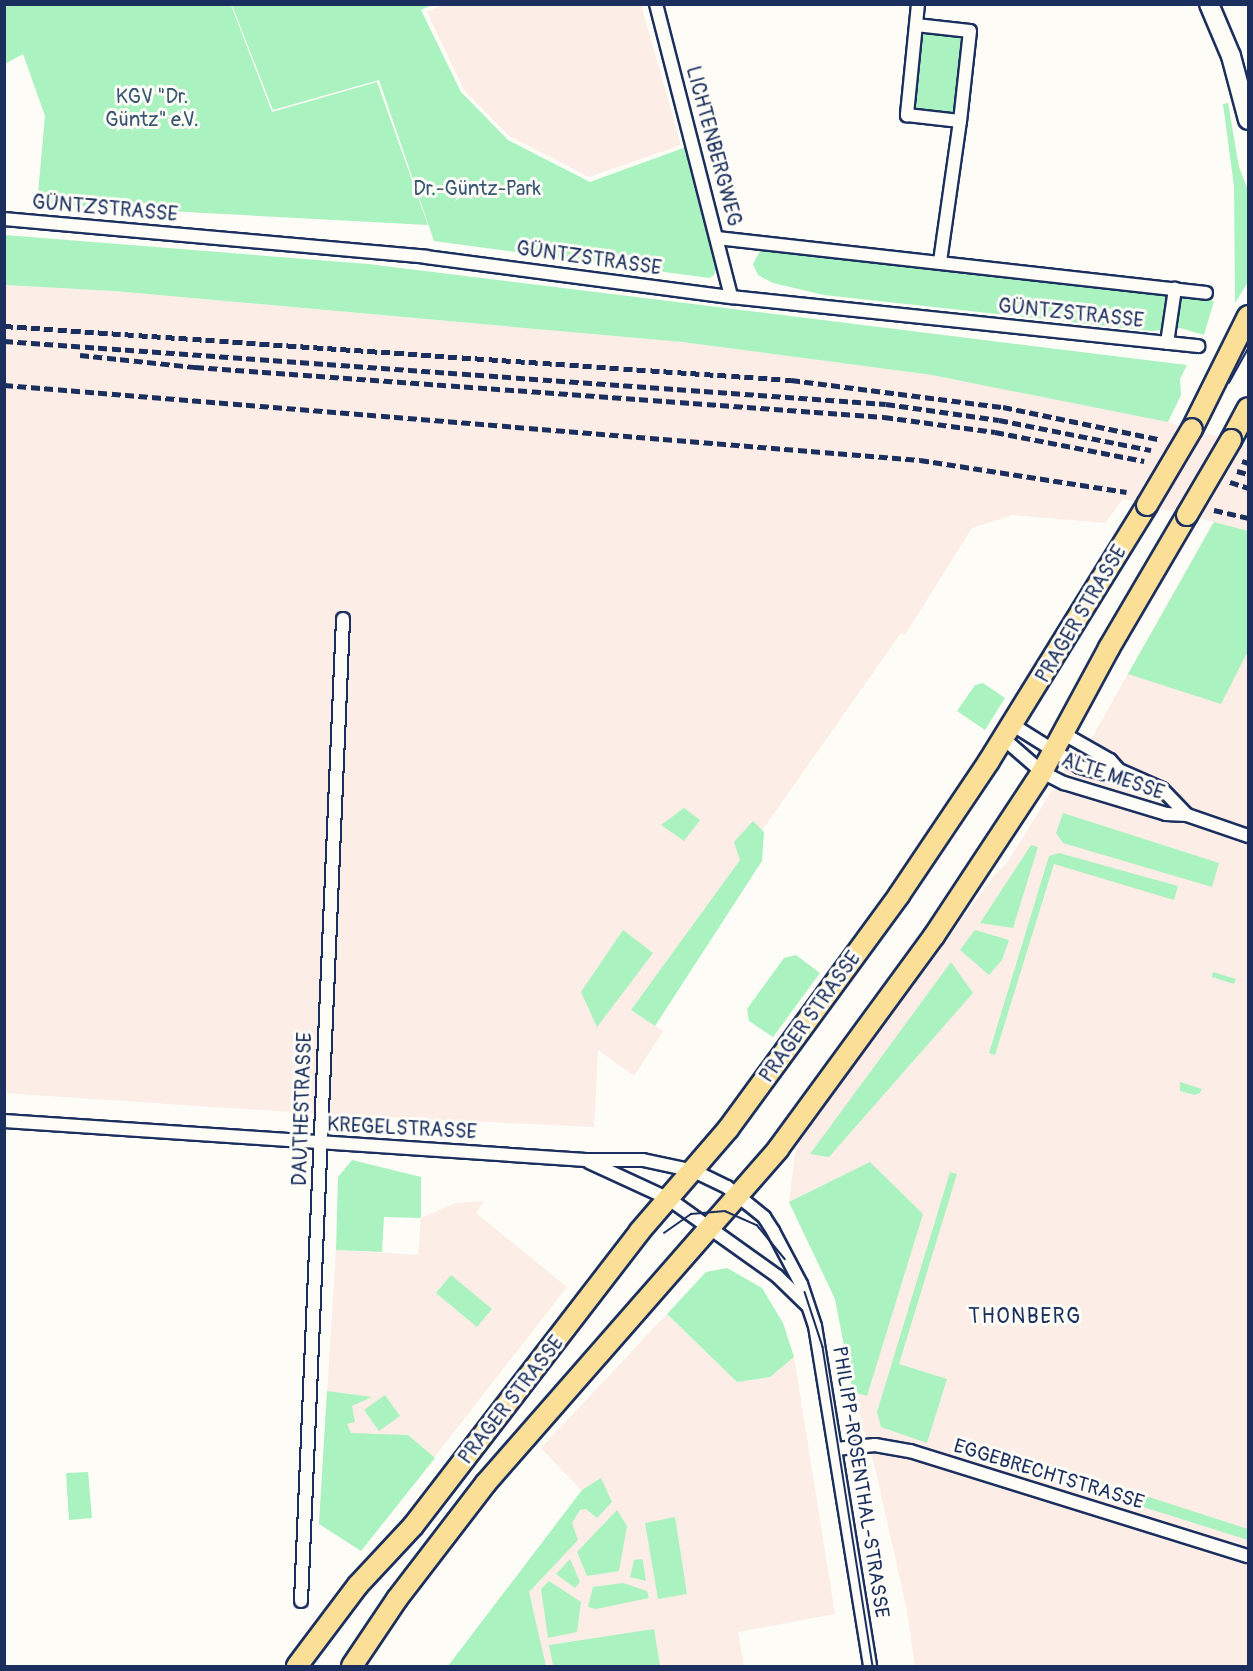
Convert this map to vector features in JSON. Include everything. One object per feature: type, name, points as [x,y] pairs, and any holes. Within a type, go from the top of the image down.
[{"type":"main road","points":[[1209,4],[1231,56],[1248,120]]},
{"type":"main road","name":"PRAGER STRASSE","points":[[297,1666],[358,1585],[413,1526],[640,1231],[694,1171],[899,895],[1008,732],[1148,505],[1192,429],[1248,316]]},
{"type":"main road","name":"PRAGER STRASSE","points":[[352,1666],[397,1599],[479,1491],[778,1149],[943,922],[1042,772],[1109,648],[1248,408]]},
{"type":"street","points":[[918,4],[907,115],[960,121]]},
{"type":"street","name":"LICHTENBERGWEG","points":[[658,5],[731,297]]},
{"type":"street","points":[[916,25],[970,31],[940,262]]},
{"type":"street","name":"GÜNTZSTRASSE","points":[[4,219],[426,256],[731,297],[1198,346]]},
{"type":"street","name":"GÜNTZSTRASSE","points":[[717,238],[1206,293]]},
{"type":"street","name":"GÜNTZSTRASSE","points":[[1167,343],[1175,289]]},
{"type":"street","name":"DAUTHESTRASSE","points":[[301,1601],[344,619]]},
{"type":"street","name":"ALTE MESSE","points":[[1008,732],[1102,773],[1119,770]]},
{"type":"street","name":"ALTE MESSE","points":[[1008,732],[1042,772],[1064,783],[1166,814],[1187,815],[1248,836]]},
{"type":"street","name":"ALTE MESSE","points":[[1064,734],[1110,760],[1119,770],[1162,789],[1187,815]]},
{"type":"street","name":"KREGELSTRASSE","points":[[4,1120],[320,1143],[586,1160],[660,1162],[694,1171],[722,1183]]},
{"type":"street","points":[[586,1160],[669,1199],[777,1276],[808,1306]]},
{"type":"street","name":"PHILIPP-ROSENTHAL-STRASSE","points":[[722,1183],[739,1194],[773,1230],[808,1306],[819,1347],[870,1666]]},
{"type":"street","name":"EGGEBRECHTSTRASSE","points":[[836,1449],[875,1445],[910,1451],[1248,1556]]},
{"type":"shaded area","points":[[443,5],[641,5],[681,145],[589,177],[509,136],[464,90],[427,12]]},
{"type":"shaded area","points":[[4,285],[114,291],[682,342],[932,375],[1038,394],[1168,422],[1248,445],[1248,1666],[915,1666],[907,1610],[875,1468],[853,1392],[835,1299],[789,1202],[795,1154],[803,1135],[993,877],[1007,863],[1080,745],[1093,736],[1213,522],[1123,499],[1105,523],[1012,515],[972,528],[905,635],[901,633],[634,1012],[663,1031],[634,1076],[598,1050],[594,1127],[321,1114],[5,1093]]},
{"type":"shaded area","points":[[484,1201],[476,1213],[567,1287],[361,1551],[319,1524],[336,1250],[418,1255],[421,1218],[455,1203]]},
{"type":"shaded area","points":[[667,1314],[737,1382],[770,1377],[794,1357],[835,1614],[738,1632],[744,1666],[448,1666],[582,1491],[541,1448]]},
{"type":"green space","name":"KGV \"Dr. Güntz\" e.V.","points":[[4,5],[231,5],[272,112],[377,82],[428,225],[37,204],[45,116],[23,54],[5,64]]},
{"type":"green space","name":"Dr.-Güntz-Park","points":[[232,5],[432,5],[421,10],[461,92],[508,140],[590,182],[686,147],[716,269],[714,275],[709,278],[434,241],[379,80],[273,110]]},
{"type":"green space","points":[[922,31],[965,35],[955,115],[912,112]]},
{"type":"green space","points":[[1228,103],[1239,167],[1248,190],[1248,282],[1235,303],[1234,186],[1223,104]]},
{"type":"green space","points":[[5,235],[368,264],[1187,365],[1180,379],[1181,395],[1168,422],[932,375],[682,342],[114,291],[5,285]]},
{"type":"green space","points":[[761,249],[1214,301],[1204,335],[1180,328],[1152,331],[824,295],[773,283],[758,275],[753,264]]},
{"type":"green space","points":[[1214,522],[1248,531],[1248,651],[1221,704],[1128,674]]},
{"type":"green space","points":[[983,683],[1005,698],[985,730],[957,711],[975,685]]},
{"type":"green space","points":[[684,808],[700,820],[684,841],[661,825]]},
{"type":"green space","points":[[1063,813],[1219,863],[1212,887],[1063,843],[1056,833]]},
{"type":"green space","points":[[753,821],[764,832],[762,861],[655,1026],[631,1010],[740,860],[734,842]]},
{"type":"green space","points":[[1031,845],[1038,847],[1013,928],[980,923]]},
{"type":"green space","points":[[1059,853],[1178,886],[1174,900],[1054,864],[995,1055],[989,1053],[1049,856]]},
{"type":"green space","points":[[623,930],[653,953],[597,1027],[581,992]]},
{"type":"green space","points":[[975,930],[1009,940],[1002,960],[989,975],[960,950]]},
{"type":"green space","points":[[796,955],[820,973],[773,1037],[749,1021],[747,1009],[784,958]]},
{"type":"green space","points":[[951,962],[973,993],[829,1157],[810,1154]]},
{"type":"green space","points":[[1213,972],[1236,979],[1234,984],[1212,977]]},
{"type":"green space","points":[[1180,1082],[1202,1089],[1195,1095],[1180,1091]]},
{"type":"green space","points":[[352,1160],[421,1177],[421,1218],[384,1217],[382,1252],[336,1250],[338,1177]]},
{"type":"green space","points":[[870,1162],[923,1214],[867,1396],[853,1392],[835,1299],[789,1202]]},
{"type":"green space","points":[[950,1172],[957,1174],[899,1364],[947,1379],[927,1443],[881,1427],[877,1412]]},
{"type":"green space","points":[[727,1268],[762,1288],[783,1323],[794,1357],[770,1377],[737,1382],[667,1314],[706,1272]]},
{"type":"green space","points":[[451,1275],[492,1309],[477,1327],[436,1293]]},
{"type":"green space","points":[[327,1391],[372,1397],[352,1406],[355,1422],[347,1424],[351,1433],[408,1435],[435,1458],[361,1551],[319,1524]]},
{"type":"green space","points":[[385,1395],[400,1416],[379,1431],[364,1410]]},
{"type":"green space","points":[[88,1472],[92,1518],[69,1520],[66,1473]]},
{"type":"green space","points":[[1087,1477],[1248,1529],[1248,1540],[1083,1488]]},
{"type":"green space","points":[[601,1478],[612,1502],[597,1518],[586,1509],[580,1510],[572,1523],[578,1540],[529,1592],[546,1666],[448,1666],[582,1490]]},
{"type":"green space","points":[[617,1510],[627,1526],[619,1571],[587,1576],[577,1552]]},
{"type":"green space","points":[[675,1517],[687,1594],[658,1599],[645,1523]]},
{"type":"green space","points":[[570,1559],[580,1582],[575,1588],[556,1574]]},
{"type":"green space","points":[[642,1559],[646,1581],[630,1577],[634,1560]]},
{"type":"green space","points":[[549,1581],[581,1602],[577,1632],[548,1638],[541,1589]]},
{"type":"green space","points":[[623,1583],[647,1591],[649,1598],[596,1609],[588,1607],[593,1587]]},
{"type":"green space","points":[[654,1629],[660,1666],[553,1666],[549,1645]]},
{"type":"tram line","points":[[1229,383],[1248,349]]},
{"type":"tram line","points":[[664,1233],[691,1214],[725,1211],[757,1225],[785,1259]]},
{"type":"tram line","points":[[805,1292],[823,1347],[873,1666]]},
{"type":"railway","points":[[4,326],[791,380],[1003,407],[1158,439]]},
{"type":"railway","points":[[4,341],[886,404],[999,420],[1151,450]]},
{"type":"railway","points":[[80,355],[195,367],[884,417],[995,432],[1144,461]]},
{"type":"railway","points":[[4,385],[920,460],[1127,492]]},
{"type":"railway","points":[[1242,461],[1248,463]]},
{"type":"railway","points":[[1237,471],[1248,474]]},
{"type":"railway","points":[[1230,482],[1248,488]]},
{"type":"railway","points":[[1214,510],[1248,518]]},
{"type":"district","name":"THONBERG","points":[[1025,1317]]}]
